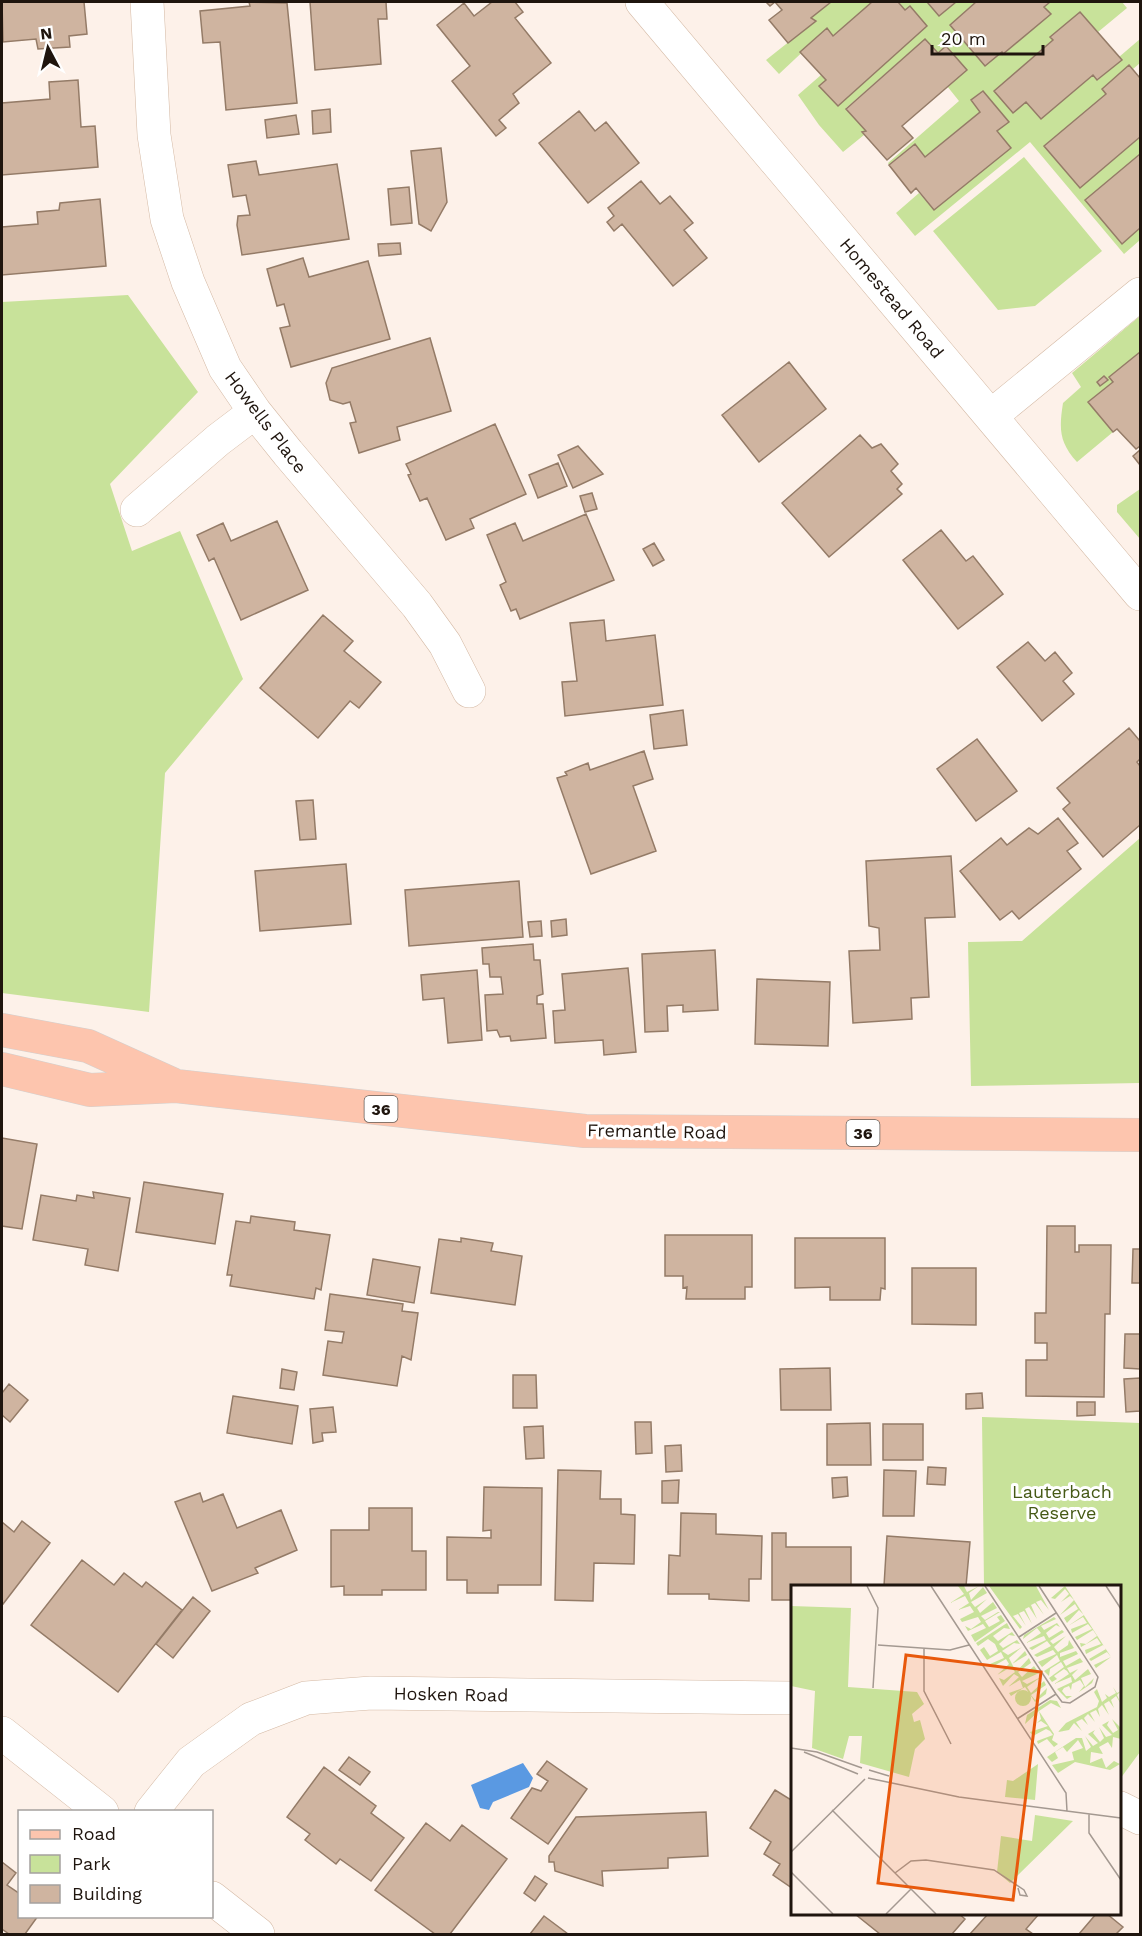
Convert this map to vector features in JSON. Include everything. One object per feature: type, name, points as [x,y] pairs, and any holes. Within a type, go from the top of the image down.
[{"type":"main road","name":"Fremantle Road","points":[[2,1030],[88,1046],[176,1086]]},
{"type":"main road","name":"Fremantle Road","points":[[2,1070],[90,1090],[176,1086],[585,1131],[1140,1135]]},
{"type":"street","name":"Howells Place","points":[[147,2],[154,135],[167,219],[188,282],[225,368],[255,412],[417,605],[445,644],[469,691]]},
{"type":"street","name":"Homestead Road","points":[[642,2],[1140,594]]},
{"type":"street","points":[[991,416],[1140,294]]},
{"type":"street","points":[[137,510],[218,440],[255,412]]},
{"type":"street","name":"Hosken Road","points":[[154,1810],[191,1762],[251,1719],[306,1698],[371,1693],[791,1698]]},
{"type":"street","points":[[2,1733],[99,1810]]},
{"type":"street","points":[[1121,1809],[1140,1818]]},
{"type":"street","points":[[213,1899],[258,1935]]},
{"type":"green space","points":[[831,2],[872,2],[833,36],[827,29],[779,74],[766,60],[815,21],[811,18]]},
{"type":"green space","points":[[898,2],[927,2],[939,16],[956,2],[976,2],[950,25],[985,66],[1002,52],[1004,54],[1051,14],[1044,7],[1050,2],[1122,2],[1127,8],[1098,32],[1080,12],[1050,37],[1053,40],[994,91],[1013,113],[1026,102],[1041,119],[1093,75],[1098,80],[1140,39],[1140,63],[1133,69],[1129,66],[1102,89],[1106,94],[1044,146],[1080,188],[1140,137],[1140,154],[1085,200],[1121,243],[1140,228],[1140,240],[1124,254],[1030,142],[915,236],[896,213],[919,193],[934,210],[997,131],[1008,122],[982,91],[971,100],[980,112],[925,157],[915,145],[889,165],[888,163],[959,101],[947,86],[938,53],[925,39],[846,108],[866,131],[862,132],[864,135],[843,152],[819,125],[798,95],[821,75],[826,80],[820,86],[838,106],[905,10]]},
{"type":"green space","points":[[1024,157],[1102,251],[1035,306],[998,310],[933,231]]},
{"type":"green space","points":[[128,295],[198,392],[110,484],[132,551],[180,531],[243,679],[165,773],[149,1012],[2,993],[2,302]]},
{"type":"green space","points":[[1140,316],[1140,352],[1110,377],[1113,382],[1088,402],[1113,432],[1077,462],[1067,448],[1061,428],[1063,403],[1081,387],[1072,373]]},
{"type":"green space","points":[[1140,489],[1140,539],[1117,512],[1117,505]]},
{"type":"green space","points":[[1140,838],[1140,1083],[971,1086],[968,942],[1022,941]]},
{"type":"green space","name":"Lauterbach Reserve","points":[[982,1417],[1140,1423],[1140,1752],[1121,1778],[1121,1585],[984,1585]]},
{"type":"water","points":[[523,1763],[533,1778],[529,1787],[493,1802],[489,1810],[480,1808],[471,1785]]},
{"type":"building","points":[[2,2],[84,2],[87,34],[69,36],[70,47],[38,49],[36,39],[3,42]]},
{"type":"building","points":[[249,2],[287,3],[297,103],[226,110],[220,42],[203,43],[200,11],[250,6]]},
{"type":"building","points":[[310,2],[386,2],[387,19],[378,19],[381,64],[315,70]]},
{"type":"building","points":[[492,2],[515,2],[523,12],[515,18],[551,63],[513,94],[519,103],[499,120],[506,128],[496,136],[452,81],[470,66],[437,25],[464,3],[474,16]]},
{"type":"building","points":[[775,2],[831,2],[811,18],[816,21],[788,43],[769,20],[782,10]]},
{"type":"building","points":[[872,2],[898,2],[905,10],[910,6],[927,26],[838,106],[819,86],[826,80],[800,52],[827,28],[833,36]]},
{"type":"building","points":[[927,2],[956,2],[939,16]]},
{"type":"building","points":[[976,2],[1050,2],[1044,7],[1051,14],[985,66],[950,25]]},
{"type":"building","points":[[1080,12],[1122,60],[1097,80],[1093,75],[1041,119],[1026,102],[1013,113],[994,91],[1053,40],[1050,37]]},
{"type":"building","points":[[925,39],[938,53],[946,46],[967,70],[902,126],[913,138],[887,160],[862,132],[866,131],[846,109]]},
{"type":"building","points":[[1129,65],[1140,78],[1140,137],[1080,188],[1044,146],[1106,94],[1102,89]]},
{"type":"building","points":[[78,80],[81,127],[95,126],[98,167],[2,175],[2,103],[50,99],[49,82]]},
{"type":"building","points":[[983,91],[1009,122],[997,131],[1011,148],[934,210],[916,188],[911,193],[889,165],[915,144],[925,157],[980,112],[971,100]]},
{"type":"building","points":[[330,109],[331,132],[313,134],[312,111]]},
{"type":"building","points":[[579,111],[595,131],[606,122],[639,163],[588,203],[539,143]]},
{"type":"building","points":[[296,115],[299,134],[267,138],[265,120]]},
{"type":"building","points":[[441,148],[447,202],[431,231],[419,224],[411,151]]},
{"type":"building","points":[[1140,154],[1140,228],[1122,244],[1085,200]]},
{"type":"building","points":[[256,161],[259,175],[337,164],[349,239],[242,255],[237,225],[238,216],[250,215],[246,195],[233,197],[228,165]]},
{"type":"building","points":[[641,181],[660,204],[670,196],[693,223],[684,230],[707,258],[673,286],[622,224],[614,231],[607,222],[614,216],[608,208]]},
{"type":"building","points":[[409,187],[412,223],[391,225],[388,189]]},
{"type":"building","points":[[100,199],[106,266],[2,275],[2,227],[38,224],[37,212],[59,210],[60,203]]},
{"type":"building","points":[[400,243],[401,254],[379,256],[378,244]]},
{"type":"building","points":[[303,258],[309,277],[368,261],[390,339],[291,367],[280,328],[290,326],[284,304],[277,306],[267,269]]},
{"type":"building","points":[[430,338],[451,411],[397,427],[400,440],[359,453],[350,423],[356,422],[350,402],[343,404],[330,400],[326,383],[332,368]]},
{"type":"building","points":[[1140,352],[1140,446],[1136,449],[1117,429],[1113,432],[1088,402],[1113,382],[1109,377]]},
{"type":"building","points":[[789,362],[826,409],[759,462],[722,415]]},
{"type":"building","points":[[1104,376],[1108,380],[1100,386],[1097,382]]},
{"type":"building","points":[[495,424],[526,494],[470,519],[474,528],[446,540],[427,498],[420,501],[408,475],[411,474],[406,464]]},
{"type":"building","points":[[860,435],[872,448],[881,444],[898,464],[891,471],[902,484],[897,489],[902,494],[829,557],[782,503]]},
{"type":"building","points":[[578,446],[603,474],[573,488],[558,455]]},
{"type":"building","points":[[1140,450],[1140,465],[1133,456]]},
{"type":"building","points":[[558,463],[567,486],[538,498],[529,475]]},
{"type":"building","points":[[592,493],[597,509],[585,512],[580,496]]},
{"type":"building","points":[[586,514],[614,580],[520,619],[516,609],[511,611],[500,585],[506,582],[487,535],[515,523],[523,541]]},
{"type":"building","points":[[277,521],[308,590],[241,620],[214,558],[209,561],[197,535],[223,523],[231,541]]},
{"type":"building","points":[[941,530],[966,561],[973,556],[1003,594],[958,629],[903,560]]},
{"type":"building","points":[[654,543],[664,560],[653,566],[643,549]]},
{"type":"building","points":[[323,615],[353,641],[344,651],[381,682],[359,708],[350,701],[318,738],[260,688]]},
{"type":"building","points":[[604,620],[606,641],[655,635],[663,705],[565,716],[562,682],[577,681],[570,623]]},
{"type":"building","points":[[1028,642],[1045,661],[1055,652],[1072,673],[1063,681],[1074,694],[1042,721],[997,667]]},
{"type":"building","points":[[683,710],[687,745],[654,749],[650,715]]},
{"type":"building","points":[[1129,728],[1140,741],[1140,759],[1137,762],[1140,766],[1140,825],[1103,857],[1063,809],[1070,803],[1057,788]]},
{"type":"building","points":[[977,739],[1017,791],[976,821],[937,769]]},
{"type":"building","points":[[644,751],[653,779],[633,786],[656,851],[591,874],[557,778],[567,775],[565,772],[588,763],[590,770]]},
{"type":"building","points":[[313,800],[316,839],[300,840],[296,801]]},
{"type":"building","points":[[1058,818],[1078,843],[1067,851],[1081,869],[1019,919],[1012,911],[1000,920],[960,871],[1001,838],[1007,845],[1029,828],[1038,834]]},
{"type":"building","points":[[951,856],[955,917],[925,918],[929,997],[911,998],[912,1019],[853,1023],[849,951],[880,950],[879,928],[869,926],[866,861]]},
{"type":"building","points":[[346,864],[351,924],[260,931],[255,871]]},
{"type":"building","points":[[519,881],[523,937],[409,946],[405,890]]},
{"type":"building","points":[[566,919],[567,935],[552,937],[551,921]]},
{"type":"building","points":[[541,921],[542,936],[530,937],[528,922]]},
{"type":"building","points":[[533,944],[534,960],[540,960],[543,994],[537,996],[537,1004],[543,1004],[546,1038],[511,1041],[510,1036],[500,1037],[497,1030],[487,1031],[485,995],[503,994],[501,977],[490,977],[489,964],[483,964],[482,948]]},
{"type":"building","points":[[715,950],[718,1010],[683,1012],[683,1005],[667,1006],[668,1031],[645,1032],[642,954]]},
{"type":"building","points":[[628,968],[636,1052],[604,1055],[603,1040],[555,1043],[553,1011],[565,1010],[562,974]]},
{"type":"building","points":[[477,970],[482,1040],[448,1043],[444,998],[423,1000],[421,975]]},
{"type":"building","points":[[757,979],[830,982],[828,1046],[755,1044]]},
{"type":"building","points":[[2,1138],[37,1144],[22,1229],[2,1226]]},
{"type":"building","points":[[144,1182],[223,1194],[215,1244],[136,1232]]},
{"type":"building","points":[[93,1192],[130,1198],[118,1271],[85,1265],[88,1249],[33,1240],[41,1195],[76,1201],[77,1195],[94,1198]]},
{"type":"building","points":[[251,1216],[295,1222],[294,1230],[330,1235],[321,1290],[316,1288],[314,1299],[230,1286],[232,1275],[227,1275],[236,1221],[250,1223]]},
{"type":"building","points":[[1047,1226],[1075,1226],[1075,1252],[1079,1252],[1079,1245],[1111,1245],[1110,1314],[1105,1314],[1104,1397],[1026,1396],[1026,1360],[1047,1360],[1047,1343],[1035,1343],[1035,1313],[1046,1313]]},
{"type":"building","points":[[665,1235],[752,1235],[752,1287],[745,1287],[745,1299],[686,1299],[687,1287],[683,1288],[683,1276],[665,1276]]},
{"type":"building","points":[[461,1238],[493,1243],[491,1251],[522,1256],[515,1305],[431,1293],[439,1239],[461,1242]]},
{"type":"building","points":[[795,1238],[885,1238],[885,1289],[881,1288],[880,1300],[830,1300],[830,1287],[795,1288]]},
{"type":"building","points":[[1133,1249],[1140,1249],[1140,1283],[1132,1283]]},
{"type":"building","points":[[373,1259],[420,1267],[414,1303],[367,1295]]},
{"type":"building","points":[[912,1268],[976,1268],[976,1325],[912,1324]]},
{"type":"building","points":[[330,1294],[403,1304],[402,1311],[418,1313],[411,1360],[402,1356],[397,1386],[323,1375],[328,1341],[342,1343],[344,1332],[325,1330]]},
{"type":"building","points":[[1125,1334],[1140,1334],[1140,1369],[1124,1368]]},
{"type":"building","points":[[830,1368],[831,1410],[781,1410],[780,1369]]},
{"type":"building","points":[[282,1369],[297,1372],[294,1390],[280,1388]]},
{"type":"building","points":[[513,1375],[536,1375],[537,1408],[513,1408]]},
{"type":"building","points":[[1140,1378],[1140,1411],[1126,1412],[1124,1379]]},
{"type":"building","points":[[9,1384],[28,1400],[10,1422],[2,1415],[2,1393]]},
{"type":"building","points":[[982,1393],[983,1408],[966,1409],[966,1394]]},
{"type":"building","points":[[233,1396],[298,1406],[292,1444],[227,1433]]},
{"type":"building","points":[[1077,1402],[1095,1402],[1095,1415],[1077,1416]]},
{"type":"building","points":[[333,1407],[336,1432],[322,1433],[323,1441],[313,1443],[310,1409]]},
{"type":"building","points":[[635,1422],[651,1422],[652,1453],[636,1454]]},
{"type":"building","points":[[870,1423],[871,1465],[827,1465],[827,1424]]},
{"type":"building","points":[[883,1424],[923,1424],[923,1460],[883,1460]]},
{"type":"building","points":[[543,1426],[544,1458],[526,1459],[524,1427]]},
{"type":"building","points":[[681,1445],[682,1471],[666,1472],[665,1446]]},
{"type":"building","points":[[928,1467],[946,1468],[945,1485],[927,1484]]},
{"type":"building","points":[[558,1470],[601,1471],[600,1499],[621,1499],[621,1514],[635,1515],[634,1564],[594,1563],[593,1601],[555,1600]]},
{"type":"building","points":[[884,1470],[916,1471],[914,1516],[883,1516]]},
{"type":"building","points":[[847,1477],[848,1496],[833,1498],[832,1478]]},
{"type":"building","points":[[679,1480],[678,1503],[662,1503],[662,1481]]},
{"type":"building","points":[[484,1487],[542,1488],[541,1585],[498,1585],[498,1593],[467,1593],[467,1580],[447,1580],[447,1537],[491,1538],[491,1530],[483,1531]]},
{"type":"building","points":[[200,1493],[203,1502],[223,1494],[237,1528],[281,1510],[297,1550],[255,1568],[258,1573],[212,1591],[175,1502]]},
{"type":"building","points":[[369,1508],[412,1508],[412,1551],[426,1551],[426,1590],[382,1590],[382,1595],[344,1595],[344,1586],[331,1587],[331,1530],[369,1530]]},
{"type":"building","points":[[681,1513],[716,1514],[716,1534],[762,1536],[761,1579],[749,1579],[749,1601],[709,1599],[709,1594],[668,1594],[669,1555],[680,1556]]},
{"type":"building","points":[[22,1521],[50,1543],[3,1604],[2,1522],[14,1532]]},
{"type":"building","points":[[772,1533],[786,1533],[786,1547],[851,1547],[851,1585],[791,1585],[791,1600],[772,1600]]},
{"type":"building","points":[[887,1536],[970,1542],[966,1585],[884,1585]]},
{"type":"building","points":[[82,1560],[114,1585],[124,1573],[142,1587],[146,1582],[182,1610],[118,1692],[31,1625]]},
{"type":"building","points":[[193,1597],[210,1611],[173,1658],[156,1644]]},
{"type":"building","points":[[349,1757],[370,1772],[360,1785],[339,1770]]},
{"type":"building","points":[[547,1761],[587,1789],[548,1844],[511,1818],[532,1788],[541,1791],[548,1781],[537,1774]]},
{"type":"building","points":[[324,1767],[376,1806],[371,1813],[404,1838],[371,1881],[340,1859],[336,1864],[305,1840],[310,1834],[287,1817]]},
{"type":"building","points":[[775,1790],[791,1800],[791,1887],[773,1875],[780,1864],[764,1854],[771,1842],[750,1828]]},
{"type":"building","points":[[706,1812],[708,1856],[668,1858],[668,1868],[602,1871],[603,1886],[555,1871],[554,1862],[549,1862],[549,1856],[576,1817]]},
{"type":"building","points":[[426,1823],[450,1841],[462,1825],[507,1859],[450,1934],[435,1934],[375,1890]]},
{"type":"building","points":[[2,1862],[16,1873],[7,1885],[18,1893],[18,1918],[37,1918],[25,1934],[9,1934],[2,1929]]},
{"type":"building","points":[[535,1876],[547,1884],[535,1901],[524,1893]]},
{"type":"building","points":[[856,1915],[960,1915],[965,1919],[952,1934],[880,1934]]},
{"type":"building","points":[[987,1915],[1038,1915],[1026,1929],[1033,1934],[970,1934]]},
{"type":"building","points":[[1095,1915],[1108,1915],[1123,1927],[1116,1934],[1079,1934]]},
{"type":"building","points":[[544,1916],[568,1934],[530,1934]]}]
